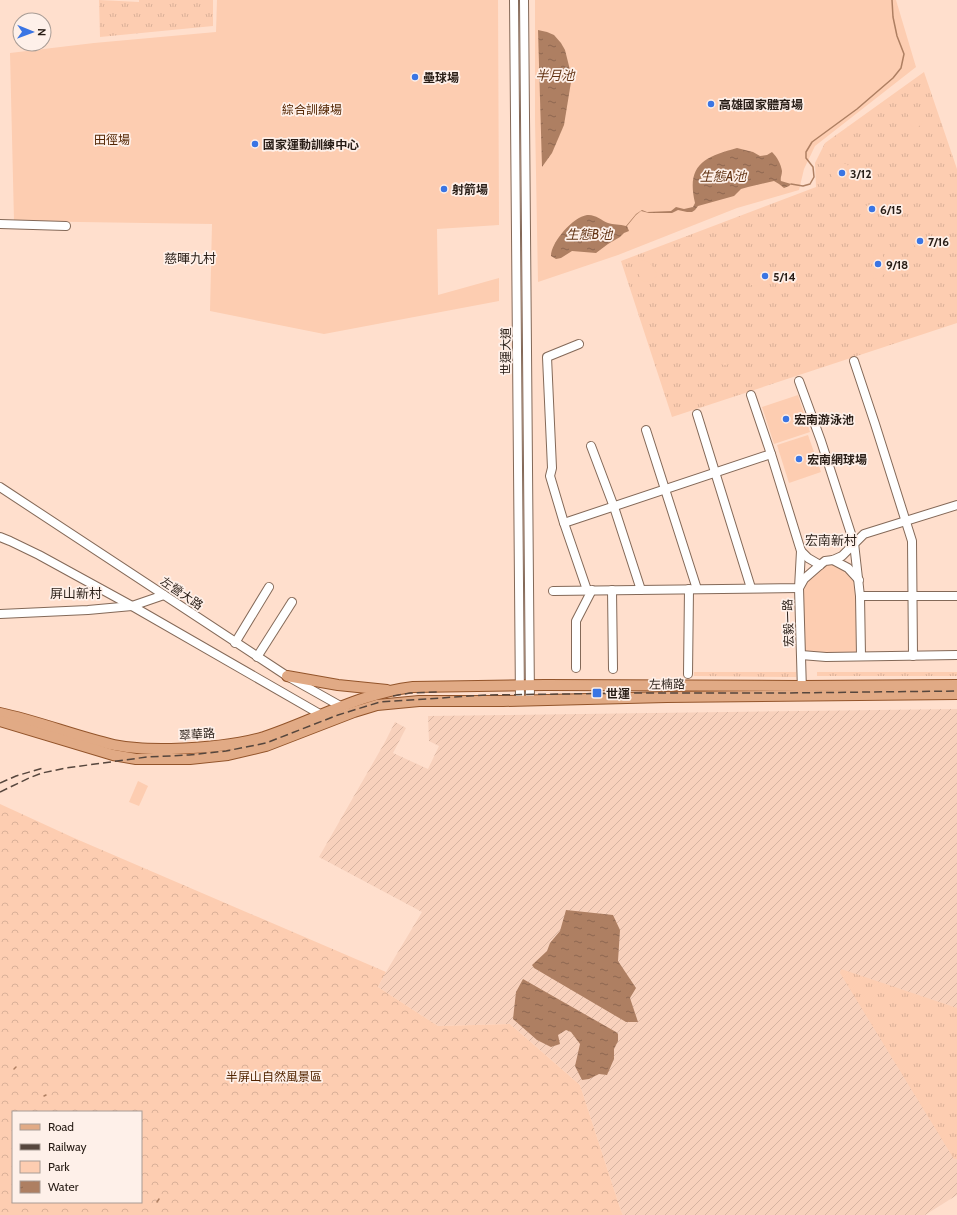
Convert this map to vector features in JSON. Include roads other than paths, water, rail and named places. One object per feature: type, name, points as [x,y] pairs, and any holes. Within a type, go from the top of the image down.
[{"type":"main road","points":[[287,676],[338,685],[391,690]]},
{"type":"main road","name":"左楠路","points":[[354,712],[377,705],[419,701],[525,701],[661,697],[957,685]]},
{"type":"main road","name":"左楠路","points":[[391,690],[412,687],[525,686],[957,694]]},
{"type":"main road","name":"翠華路","points":[[0,713],[114,745],[139,749],[190,748],[225,745],[262,737],[321,715],[340,706],[391,690]]},
{"type":"main road","name":"翠華路","points":[[0,721],[113,755],[136,759],[190,759],[228,755],[266,746],[354,712]]},
{"type":"street","name":"世運大道","points":[[514,0],[525,686]]},
{"type":"street","name":"世運大道","points":[[524,0],[525,701]]},
{"type":"street","points":[[0,224],[66,226]]},
{"type":"street","points":[[576,668],[576,621],[589,590],[564,524],[550,476],[552,468],[547,357],[579,344]]},
{"type":"street","points":[[854,361],[875,424],[904,521],[912,541],[913,656]]},
{"type":"street","points":[[799,381],[821,441],[854,543],[860,596],[861,656]]},
{"type":"street","points":[[553,591],[799,588],[801,551],[751,395]]},
{"type":"street","points":[[697,414],[751,588]]},
{"type":"street","points":[[646,430],[697,589]]},
{"type":"street","points":[[591,446],[614,507],[641,590]]},
{"type":"street","points":[[564,524],[771,454]]},
{"type":"street","name":"左營大路","points":[[0,487],[257,657],[287,676],[340,706],[354,712]]},
{"type":"street","name":"宏毅一路","points":[[802,691],[799,588],[804,580],[825,561],[833,560],[842,556],[854,543],[867,533],[957,505]]},
{"type":"street","points":[[0,537],[39,555],[132,606],[332,721]]},
{"type":"street","points":[[801,551],[808,558],[820,565]]},
{"type":"street","points":[[833,560],[848,568],[859,580]]},
{"type":"street","points":[[236,643],[269,587]]},
{"type":"street","points":[[688,674],[689,589]]},
{"type":"street","points":[[612,590],[613,669]]},
{"type":"street","points":[[0,614],[88,610],[132,606],[164,595]]},
{"type":"street","points":[[860,596],[957,596]]},
{"type":"street","points":[[257,657],[292,602]]},
{"type":"street","points":[[801,654],[826,657],[957,655]]},
{"type":"water","name":"半月池","points":[[538,30],[554,35],[561,43],[565,50],[570,70],[571,82],[564,125],[552,153],[542,167]]},
{"type":"water","name":"生態A池","points":[[737,148],[753,152],[760,156],[767,155],[772,152],[781,166],[781,181],[791,184],[784,188],[774,181],[748,187],[741,189],[734,196],[698,206],[692,212],[678,210],[672,213],[649,213],[641,211],[627,226],[629,231],[596,253],[572,251],[561,258],[556,259],[551,256],[552,250],[559,237],[569,225],[581,217],[593,215],[608,223],[626,226],[636,214],[642,210],[647,212],[671,211],[676,207],[684,209],[693,207],[695,203],[693,180],[700,165],[715,155]]},
{"type":"water","points":[[566,910],[613,915],[620,930],[618,961],[636,988],[630,998],[638,1022],[626,1022],[534,968],[532,965],[547,951],[550,943],[560,931]]},
{"type":"water","points":[[523,979],[618,1034],[618,1041],[614,1049],[614,1059],[607,1075],[599,1074],[589,1079],[582,1080],[575,1066],[580,1044],[571,1032],[566,1030],[558,1035],[560,1044],[551,1047],[537,1040],[513,1019],[516,992]]},
{"type":"waterway","points":[[791,184],[803,186],[810,184],[814,177],[813,167],[806,158],[806,152],[812,142],[857,109],[893,78],[901,68],[904,54],[897,36],[893,17],[892,0]]},
{"type":"railway","points":[[0,792],[42,773],[66,768],[147,757],[226,751],[266,743],[338,715],[380,702],[486,695],[957,691]]},
{"type":"railway","points":[[393,696],[410,693],[437,692]]},
{"type":"railway","points":[[0,783],[16,776],[43,768]]},
{"type":"place","name":"壘球場","points":[[415,77]]},
{"type":"place","name":"高雄國家體育場","points":[[711,104]]},
{"type":"place","name":"國家運動訓練中心","points":[[255,144]]},
{"type":"place","name":"3/12","points":[[842,173]]},
{"type":"place","name":"射箭場","points":[[444,189]]},
{"type":"place","name":"6/15","points":[[872,209]]},
{"type":"place","name":"7/16","points":[[920,241]]},
{"type":"place","name":"9/18","points":[[878,264]]},
{"type":"place","name":"5/14","points":[[765,276]]},
{"type":"place","name":"宏南游泳池","points":[[786,419]]},
{"type":"place","name":"宏南網球場","points":[[799,459]]},
{"type":"place","name":"世運","points":[[597,693]]},
{"type":"district","name":"慈暉九村","points":[[190,258]]},
{"type":"district","name":"宏南新村","points":[[831,540]]},
{"type":"district","name":"屏山新村","points":[[76,593]]},
{"type":"park label","name":"綜合訓練場","points":[[312,109]]},
{"type":"park label","name":"田徑場","points":[[112,139]]},
{"type":"park label","name":"半屏山自然風景區","points":[[274,1076]]},
{"type":"water label","name":"生態B池","points":[[589,234]]}]
